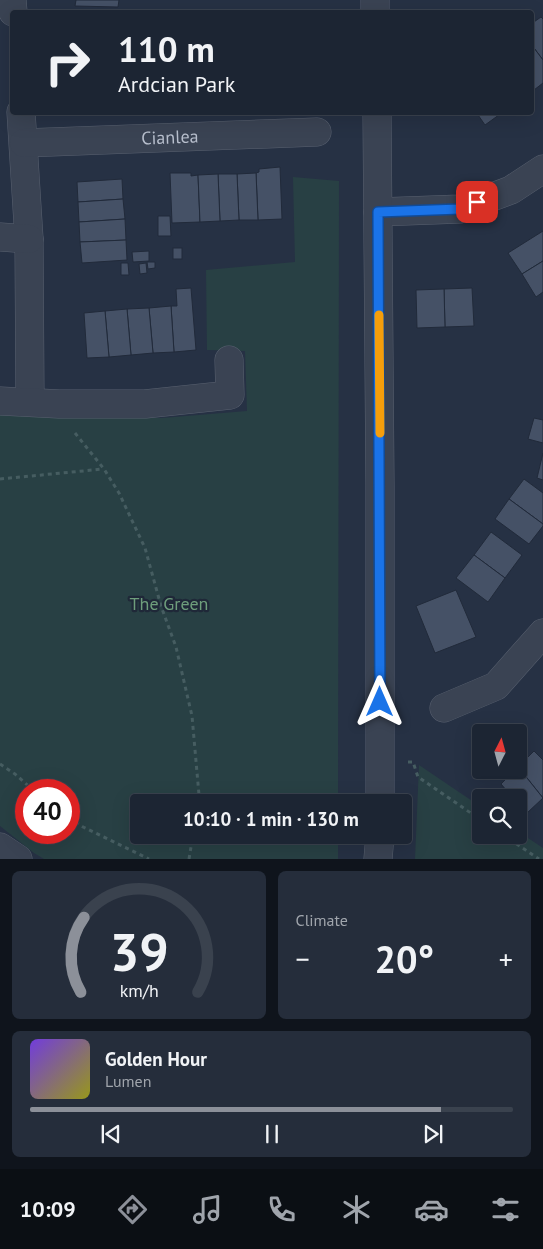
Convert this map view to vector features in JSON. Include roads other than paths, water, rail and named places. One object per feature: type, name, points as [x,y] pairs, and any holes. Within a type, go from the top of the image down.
[{"type":"street","points":[[21,115],[29,239],[30,402]]},
{"type":"street","points":[[377,115],[380,794]]},
{"type":"street","name":"Cianlea","points":[[24,143],[317,132]]},
{"type":"street","points":[[378,212],[460,209],[511,190],[543,169]]},
{"type":"street","points":[[0,237],[29,239]]},
{"type":"street","points":[[0,401],[59,404],[145,404],[230,395],[229,360]]},
{"type":"street","points":[[444,708],[496,686],[543,632]]},
{"type":"street","points":[[378,859],[379,844]]},
{"type":"street","points":[[0,848],[18,859]]},
{"type":"park label","name":"The Green","points":[[169,604]]}]
